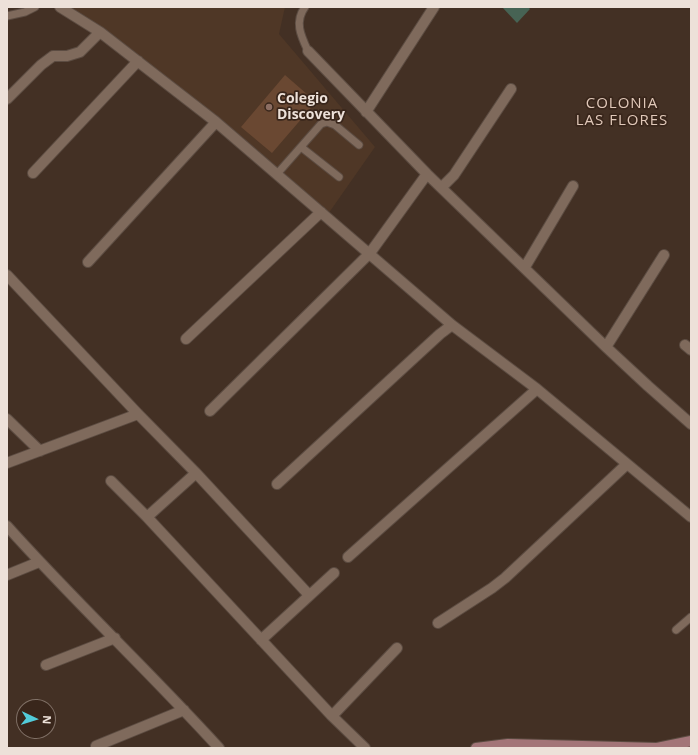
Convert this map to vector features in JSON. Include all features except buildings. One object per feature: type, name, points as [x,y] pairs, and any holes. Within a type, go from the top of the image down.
[{"type":"street","points":[[60,7],[100,32],[216,122],[452,325],[538,389],[691,517]]},
{"type":"street","points":[[366,112],[434,7]]},
{"type":"street","points":[[7,99],[41,64],[53,56],[67,56],[80,52],[100,32]]},
{"type":"street","points":[[308,51],[427,174],[525,267],[606,347],[691,424]]},
{"type":"street","points":[[33,173],[138,61]]},
{"type":"street","points":[[442,187],[454,175],[511,89]]},
{"type":"street","points":[[88,262],[216,122]]},
{"type":"street","points":[[210,411],[370,253],[427,174]]},
{"type":"street","points":[[525,267],[573,186]]},
{"type":"street","points":[[186,339],[321,212]]},
{"type":"street","points":[[606,347],[664,255]]},
{"type":"street","points":[[7,274],[138,414],[196,473],[309,595]]},
{"type":"street","points":[[277,484],[440,334],[452,325]]},
{"type":"street","points":[[348,557],[538,389]]},
{"type":"street","points":[[7,463],[138,414]]},
{"type":"street","points":[[7,419],[40,451]]},
{"type":"street","points":[[438,623],[506,578],[627,464]]},
{"type":"street","points":[[147,517],[196,473]]},
{"type":"street","points":[[111,481],[147,517],[332,716],[365,748]]},
{"type":"street","points":[[7,526],[39,562],[115,638],[219,748]]},
{"type":"street","points":[[7,575],[39,562]]},
{"type":"street","points":[[261,640],[334,573]]},
{"type":"street","points":[[46,665],[115,638]]},
{"type":"street","points":[[332,716],[397,648]]},
{"type":"street","points":[[96,746],[184,710]]},
{"type":"street","points":[[476,748],[508,744],[657,748],[691,741]]},
{"type":"lane","points":[[7,16],[13,16],[35,7]]},
{"type":"lane","points":[[305,7],[301,13],[298,24],[301,37],[308,51]]},
{"type":"lane","points":[[277,174],[321,124],[327,122],[335,125],[359,145]]},
{"type":"lane","points":[[302,147],[339,177]]},
{"type":"lane","points":[[676,630],[691,617]]},
{"type":"shaded area","name":"Colegio Discovery","points":[[65,7],[285,7],[279,34],[375,147],[326,217]]},
{"type":"green space","points":[[502,7],[528,7],[530,9],[517,23]]},
{"type":"place","name":"Colegio Discovery","points":[[269,107]]},
{"type":"district","name":"COLONIA LAS FLORES","points":[[622,112]]}]
